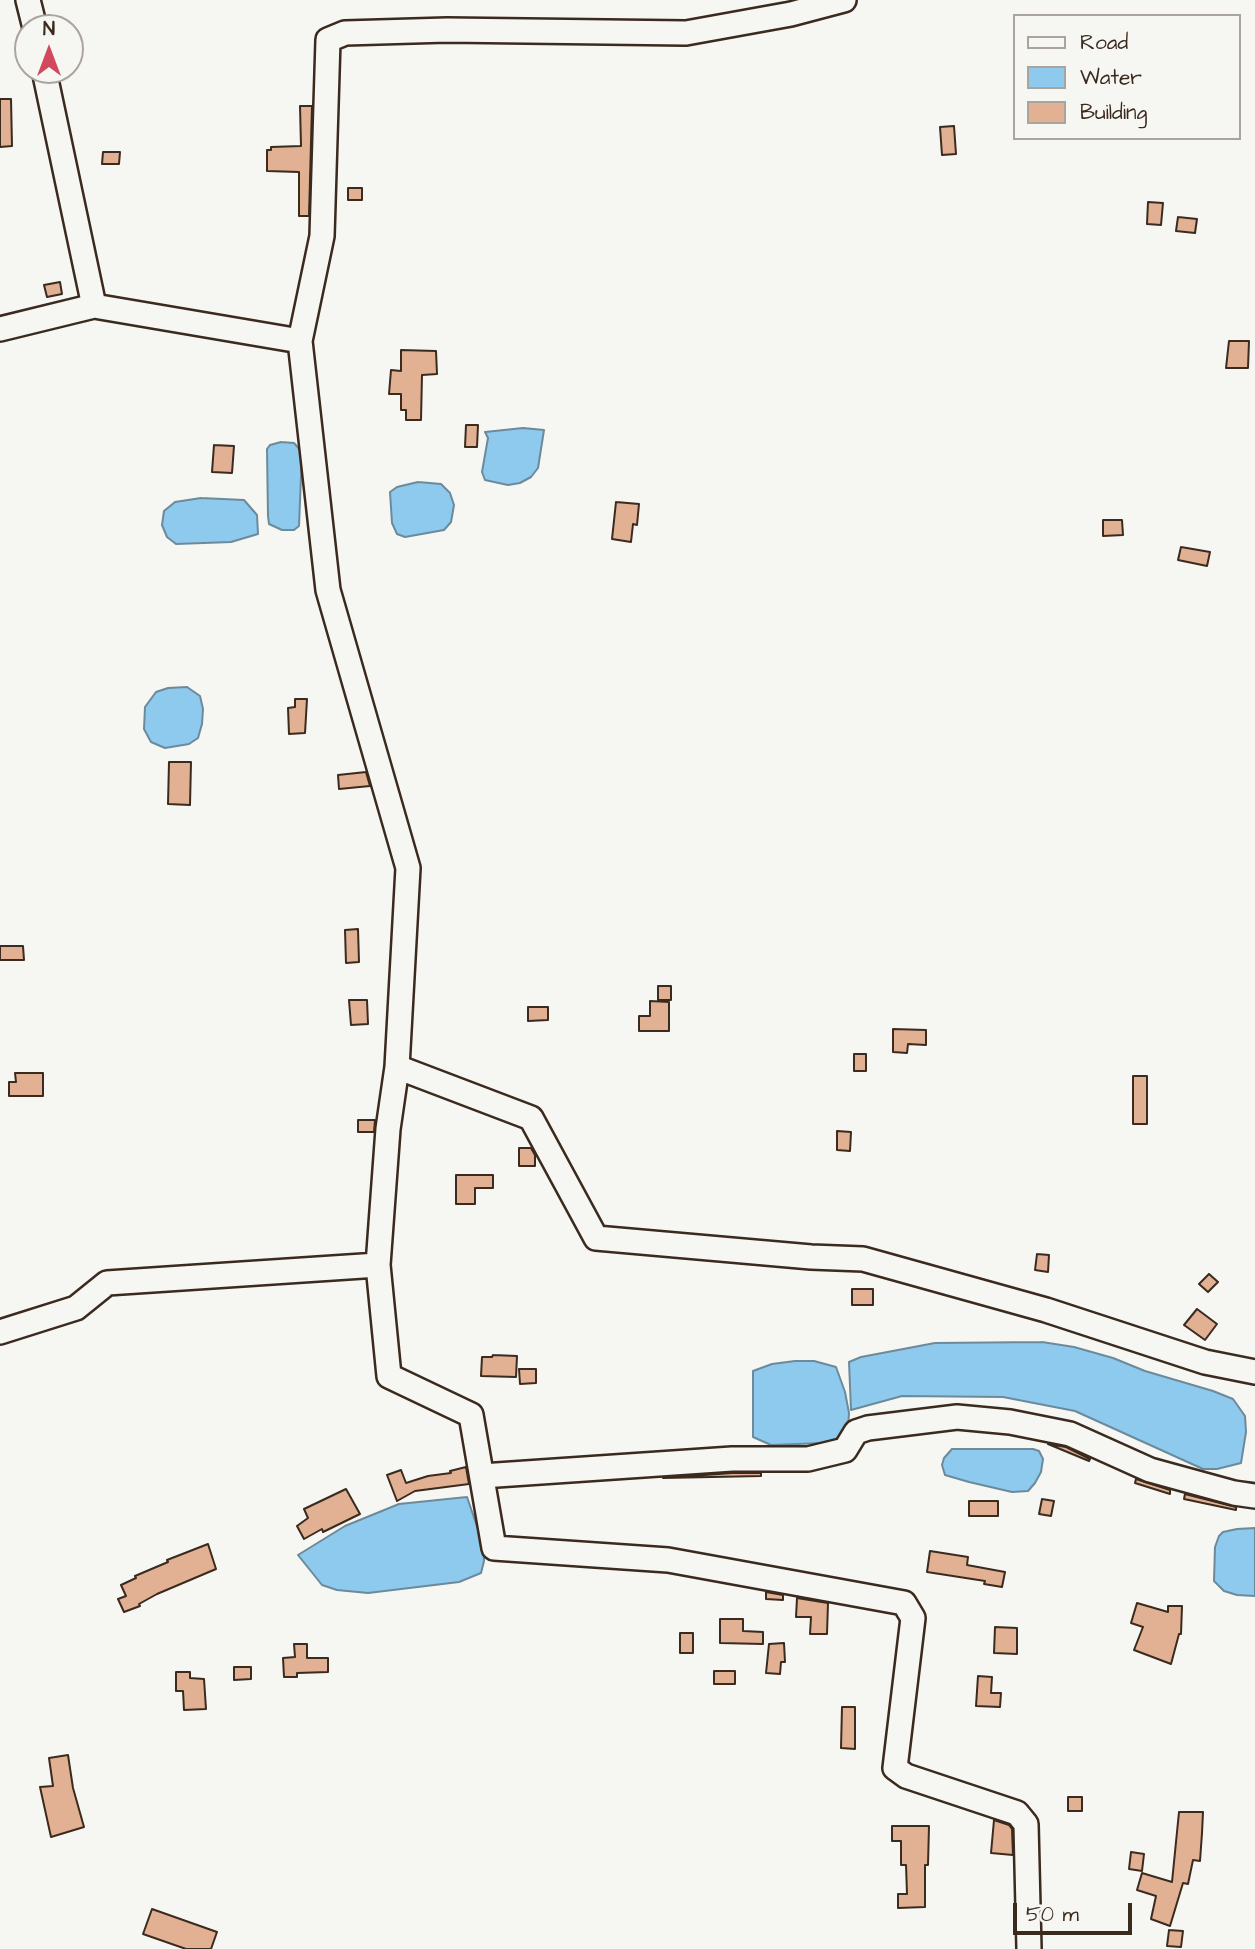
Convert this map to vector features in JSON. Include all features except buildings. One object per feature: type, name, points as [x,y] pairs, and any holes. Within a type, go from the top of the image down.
[{"type":"street","points":[[844,0],[791,14],[686,33],[447,30],[345,33],[328,40],[322,236],[300,341],[328,590],[408,868],[397,1067],[388,1129],[378,1265],[389,1376],[471,1415],[494,1548],[668,1560],[904,1603],[912,1618],[895,1768],[906,1776],[1017,1812],[1026,1824],[1029,1949]]},
{"type":"street","points":[[47,84],[94,306]]},
{"type":"street","points":[[0,329],[94,306],[300,341]]},
{"type":"street","points":[[397,1067],[531,1118],[596,1238],[863,1259],[1046,1310],[1205,1362],[1255,1372]]},
{"type":"street","points":[[0,1332],[76,1308],[107,1283],[378,1265]]},
{"type":"street","points":[[482,1476],[732,1459],[808,1459],[845,1450],[856,1432],[868,1428],[957,1417],[996,1420],[1070,1434],[1150,1470],[1234,1493],[1255,1496]]},
{"type":"water","points":[[523,428],[544,430],[538,468],[531,477],[520,483],[508,485],[485,480],[482,472],[488,438],[485,432]]},
{"type":"water","points":[[294,443],[302,452],[299,526],[294,530],[282,530],[269,524],[267,449],[270,445]]},
{"type":"water","points":[[418,482],[441,484],[450,493],[454,505],[451,522],[444,530],[405,537],[397,534],[392,523],[390,492],[397,487]]},
{"type":"water","points":[[201,498],[244,500],[257,515],[258,534],[231,542],[176,544],[167,537],[162,525],[164,511],[175,502]]},
{"type":"water","points":[[187,687],[200,696],[203,709],[198,738],[189,744],[165,748],[151,742],[144,729],[145,707],[156,692]]},
{"type":"water","points":[[1042,1342],[1074,1347],[1113,1358],[1233,1399],[1245,1416],[1246,1432],[1241,1463],[1217,1469],[1203,1469],[1075,1411],[1003,1397],[902,1396],[851,1410],[849,1362],[861,1357],[935,1343]]},
{"type":"water","points":[[814,1361],[836,1367],[849,1413],[848,1428],[836,1439],[824,1443],[771,1445],[753,1437],[753,1371],[772,1364]]},
{"type":"water","points":[[952,1449],[1033,1449],[1039,1451],[1043,1459],[1041,1472],[1028,1491],[1012,1492],[969,1482],[945,1475],[942,1465]]},
{"type":"water","points":[[467,1497],[483,1544],[484,1561],[481,1573],[459,1582],[368,1593],[337,1590],[322,1585],[298,1555],[345,1526],[399,1504]]},
{"type":"water","points":[[1255,1528],[1255,1596],[1224,1591],[1214,1581],[1215,1547],[1219,1536],[1223,1532]]}]
